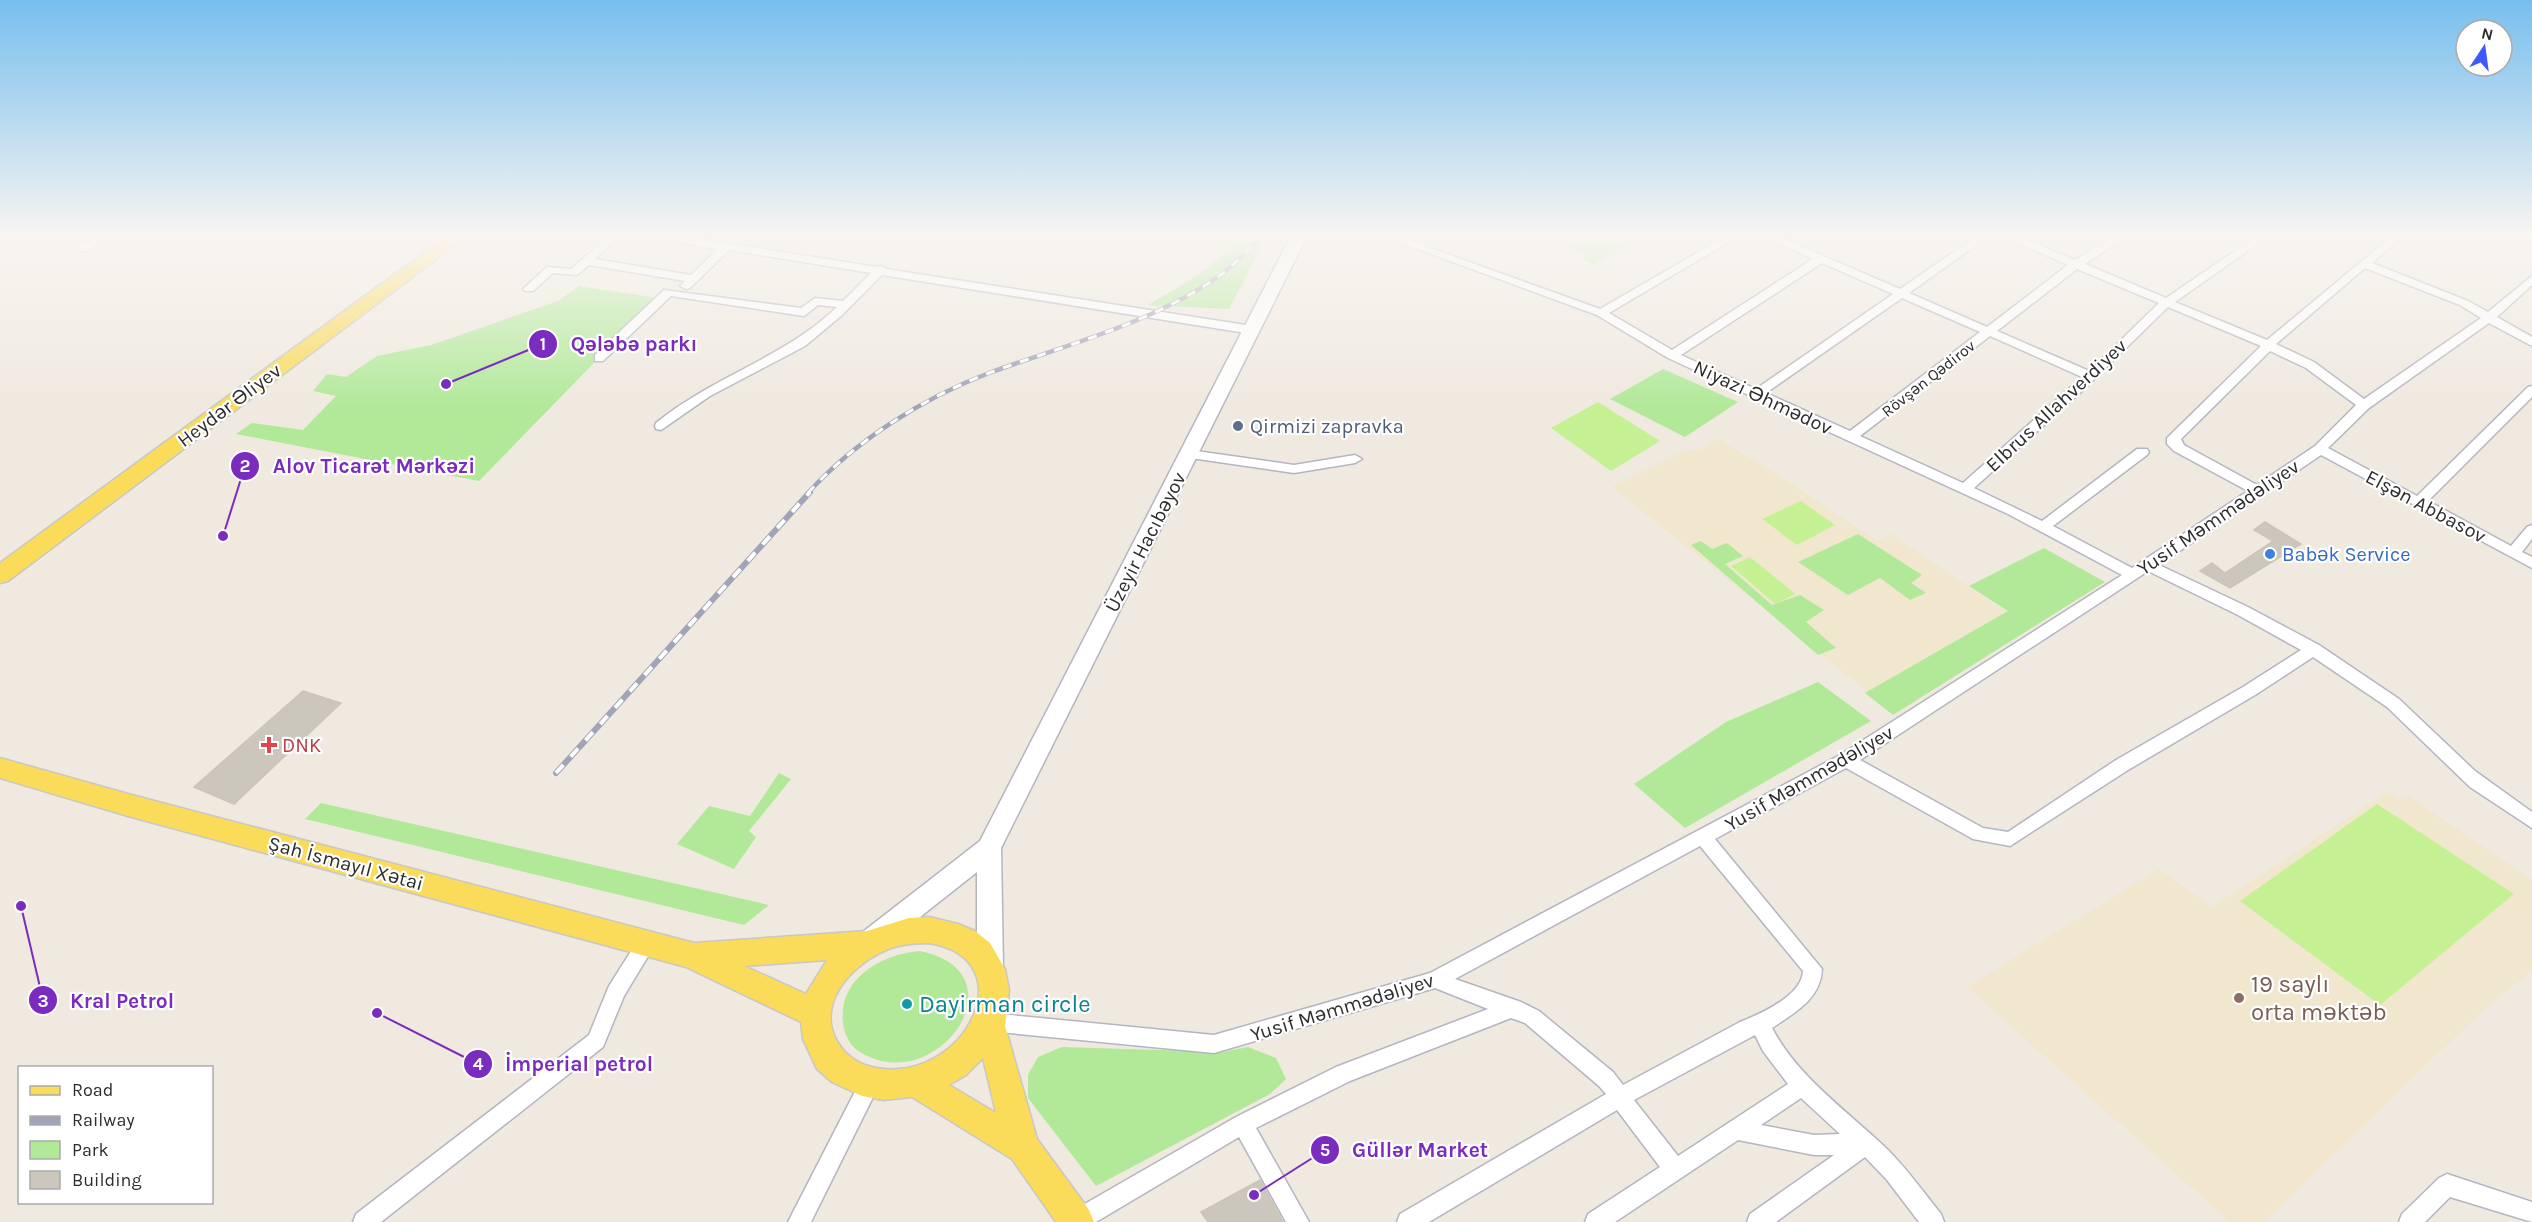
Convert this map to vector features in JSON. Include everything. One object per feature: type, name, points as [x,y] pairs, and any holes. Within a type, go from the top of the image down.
[{"type":"main road","name":"Heydər Əliyev","points":[[0,575],[381,293]]},
{"type":"main road","name":"Üzeyir Hacıbəyov","points":[[989,848],[1270,293]]},
{"type":"main road","name":"Şah İsmayıl Xətai","points":[[2,772],[692,956]]},
{"type":"main road","points":[[989,848],[990,969],[995,995],[989,1022],[973,1048],[948,1069],[917,1083],[885,1086],[855,1080],[832,1064],[819,1041],[816,1014],[825,987],[843,962],[989,848]]},
{"type":"main road","points":[[692,956],[867,944],[896,932],[926,929],[953,935],[976,949],[990,969]]},
{"type":"main road","points":[[692,956],[816,1014]]},
{"type":"main road","points":[[989,1022],[1023,1147],[1077,1222]]},
{"type":"main road","points":[[917,1083],[1023,1147]]},
{"type":"street","points":[[599,358],[667,293]]},
{"type":"street","points":[[673,293],[804,312],[815,301],[846,305]]},
{"type":"street","points":[[661,426],[684,405],[789,350],[858,293]]},
{"type":"street","points":[[1027,293],[1252,330]]},
{"type":"street","name":"Niyazi Əhmədov","points":[[1545,293],[1601,313],[1672,356],[1965,489],[2043,527],[2140,570],[2234,604],[2314,649],[2396,705],[2468,775],[2532,821]]},
{"type":"street","points":[[1601,313],[1635,293]]},
{"type":"street","points":[[1672,356],[1769,293]]},
{"type":"street","name":"Rövşən Qədirov","points":[[1851,437],[2039,293]]},
{"type":"street","points":[[2142,293],[2268,345],[2310,365],[2364,405]]},
{"type":"street","name":"Elbrus Allahverdiyev","points":[[1965,489],[2091,376],[2166,303],[2181,293]]},
{"type":"street","points":[[2257,491],[2179,448],[2174,444],[2174,438],[2268,345],[2330,293]]},
{"type":"street","points":[[2435,293],[2491,316],[2506,329],[2532,342]]},
{"type":"street","name":"Yusif Məmmədəliyev","points":[[989,1022],[1214,1044],[1436,980],[1846,760],[2140,570],[2320,449],[2364,405],[2491,316],[2517,293]]},
{"type":"street","points":[[1757,394],[1901,294],[2091,376]]},
{"type":"street","points":[[2419,502],[2532,390]]},
{"type":"street","name":"Elşən Abbasov","points":[[2320,449],[2532,564]]},
{"type":"street","points":[[2043,527],[2142,452]]},
{"type":"street","points":[[1189,454],[1294,469],[1355,459]]},
{"type":"street","points":[[2513,553],[2532,530]]},
{"type":"street","points":[[1846,760],[1979,834],[2010,839],[2122,765],[2249,691],[2314,649]]},
{"type":"street","points":[[1408,1222],[1620,1097],[1747,1028],[1760,1025],[1809,989],[1815,979],[1813,969],[1704,838]]},
{"type":"street","points":[[364,1222],[596,1041],[616,992],[647,943]]},
{"type":"street","points":[[1436,980],[1514,1008],[1532,1017],[1606,1079],[1676,1172]]},
{"type":"street","points":[[1077,1222],[1243,1124],[1343,1074],[1514,1008]]},
{"type":"street","points":[[1760,1025],[1773,1050],[1804,1085],[1883,1160],[1934,1222]]},
{"type":"street","points":[[799,1222],[870,1083]]},
{"type":"street","points":[[1596,1222],[1676,1172],[1804,1085]]},
{"type":"street","points":[[1243,1124],[1298,1222]]},
{"type":"street","points":[[1737,1130],[1814,1145],[1866,1144]]},
{"type":"street","points":[[1758,1222],[1866,1144]]},
{"type":"street","points":[[2410,1222],[2447,1185],[2532,1213]]},
{"type":"shaded area","points":[[1717,438],[1794,485],[1877,541],[1891,534],[2006,612],[1868,692],[1612,487],[1684,451],[1702,449]]},
{"type":"shaded area","name":"19 saylı orta məktəb","points":[[2387,792],[2400,800],[2409,796],[2532,880],[2532,971],[2483,1010],[2264,1222],[2230,1222],[1967,987],[2159,869],[2212,907]]},
{"type":"green space","points":[[569,293],[625,293],[657,298],[479,481],[236,434],[252,423],[303,430],[336,396],[313,391],[327,374],[346,377],[377,356],[431,345],[558,301]]},
{"type":"green space","points":[[1169,293],[1237,293],[1229,309],[1148,305]]},
{"type":"green space","points":[[1663,369],[1738,402],[1685,437],[1610,399]]},
{"type":"green space","points":[[1598,402],[1660,441],[1611,471],[1551,428]]},
{"type":"green space","points":[[1801,501],[1835,525],[1797,545],[1762,519]]},
{"type":"green space","points":[[1858,534],[1922,575],[1911,583],[1926,593],[1910,600],[1880,578],[1848,595],[1798,562]]},
{"type":"green space","points":[[1701,541],[1712,549],[1727,543],[1743,556],[1725,564],[1772,605],[1800,595],[1824,610],[1806,622],[1836,648],[1818,655],[1691,545]]},
{"type":"green space","points":[[2044,548],[2105,582],[1893,715],[1865,693],[2008,611],[1969,586]]},
{"type":"green space","points":[[1750,557],[1795,594],[1775,604],[1731,566]]},
{"type":"green space","points":[[1818,682],[1871,721],[1685,828],[1634,784],[1726,722]]},
{"type":"green space","points":[[779,773],[791,779],[749,831],[756,837],[734,869],[677,844],[709,806],[750,816]]},
{"type":"green space","points":[[321,803],[769,905],[744,925],[305,819]]},
{"type":"green space","points":[[2377,804],[2514,894],[2380,1005],[2240,901]]},
{"type":"green space","points":[[920,951],[951,964],[966,983],[967,1006],[958,1029],[939,1048],[914,1060],[886,1062],[857,1050],[847,1038],[843,1023],[843,1007],[855,981],[865,971],[891,957]]},
{"type":"green space","points":[[1062,1047],[1223,1052],[1248,1047],[1276,1058],[1286,1079],[1270,1094],[1096,1186],[1028,1098],[1028,1075],[1038,1057]]},
{"type":"building","name":"Babək Service","points":[[2265,522],[2301,544],[2230,588],[2200,571],[2212,563],[2225,573],[2273,541],[2254,530]]},
{"type":"building","name":"DNK","points":[[303,691],[341,703],[234,804],[194,787]]},
{"type":"building","points":[[1260,1180],[1283,1222],[1208,1222],[1201,1212]]},
{"type":"railway","points":[[808,493],[847,456],[869,439],[891,423],[939,395],[989,373],[1134,322],[1192,293]]},
{"type":"railway","points":[[556,773],[810,492]]},
{"type":"place","name":"Qələbə parkı","points":[[446,384]]},
{"type":"place","name":"Qirmizi zapravka","points":[[1238,426]]},
{"type":"place","name":"Alov Ticarət Mərkəzi","points":[[223,536]]},
{"type":"place","name":"Babək Service","points":[[2270,554]]},
{"type":"place","name":"DNK","points":[[269,745]]},
{"type":"place","name":"Kral Petrol","points":[[21,906]]},
{"type":"place","name":"19 saylı orta məktəb","points":[[2239,998]]},
{"type":"place","name":"Dayirman circle","points":[[907,1004]]},
{"type":"place","name":"İmperial petrol","points":[[377,1013]]},
{"type":"place","name":"Güllər Market","points":[[1254,1195]]}]
